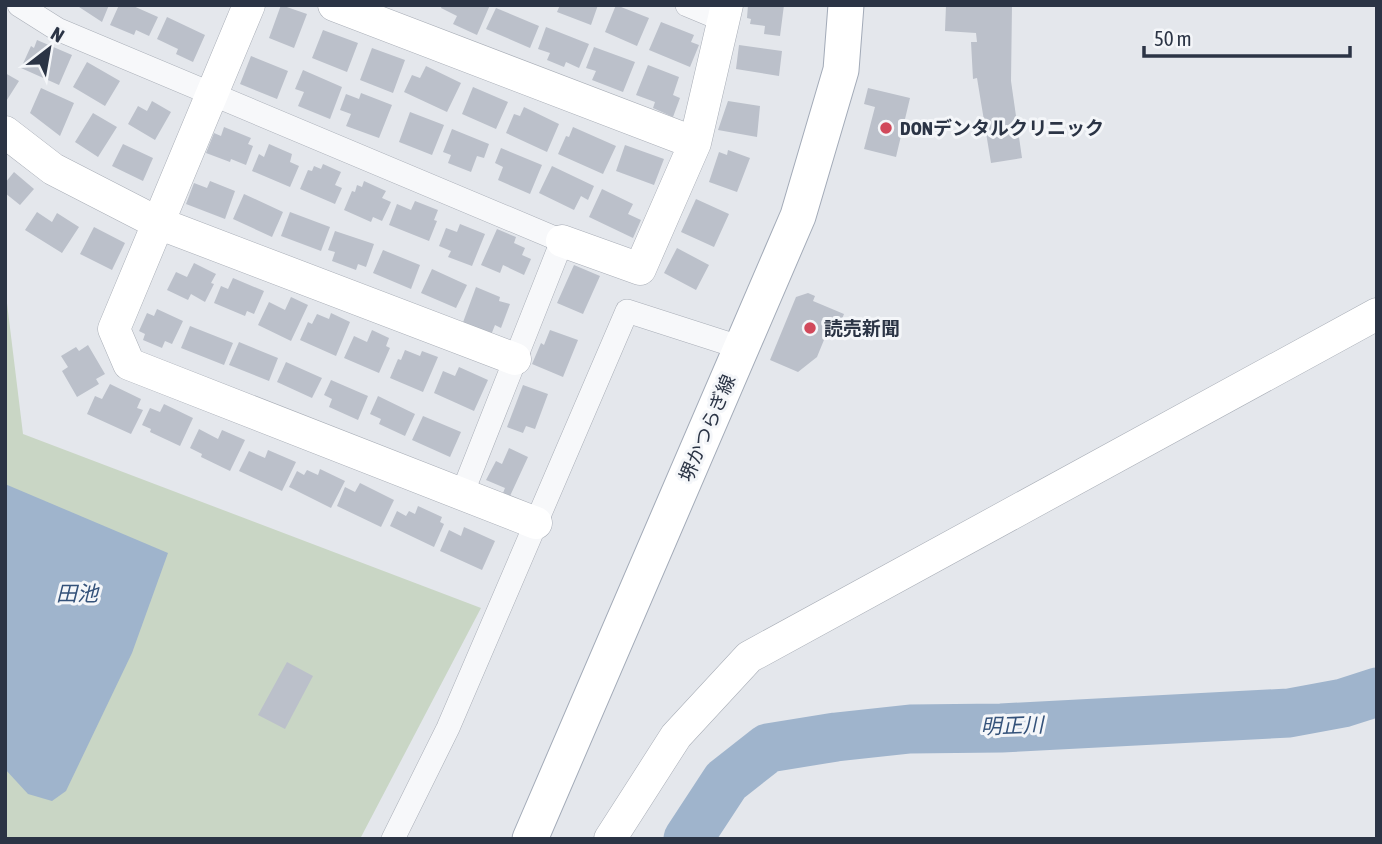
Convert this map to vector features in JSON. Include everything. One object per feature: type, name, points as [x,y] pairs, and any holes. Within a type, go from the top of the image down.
[{"type":"main road","name":"堺かつらぎ線","points":[[530,839],[798,216],[841,70],[846,5]]},
{"type":"street","points":[[19,5],[57,29],[212,95],[562,241],[640,269],[695,143],[725,13],[687,5]]},
{"type":"street","points":[[249,5],[114,329],[129,364],[536,523]]},
{"type":"street","points":[[334,5],[695,143]]},
{"type":"street","points":[[5,132],[53,169],[158,223],[515,359]]},
{"type":"street","points":[[462,494],[562,241]]},
{"type":"street","points":[[393,839],[447,728],[627,311],[742,348]]},
{"type":"street","points":[[610,839],[676,736],[749,657],[1377,314]]},
{"type":"green space","points":[[5,287],[23,434],[481,608],[360,839],[5,839]]},
{"type":"water","name":"田池","points":[[5,484],[168,553],[132,653],[66,791],[52,801],[28,794],[5,769]]},
{"type":"building","points":[[76,5],[109,5],[102,22]]},
{"type":"building","points":[[119,5],[131,5],[158,17],[149,36],[136,30],[134,35],[110,25]]},
{"type":"building","points":[[281,5],[307,14],[294,48],[269,38]]},
{"type":"building","points":[[442,5],[490,5],[477,35],[453,24],[457,16],[441,8]]},
{"type":"building","points":[[560,5],[598,5],[591,25],[557,12]]},
{"type":"building","points":[[616,5],[649,18],[637,46],[605,32]]},
{"type":"building","points":[[748,5],[784,5],[780,36],[764,34],[765,26],[750,24],[751,19],[747,18]]},
{"type":"building","points":[[946,5],[1012,5],[1011,81],[1022,158],[991,163],[977,78],[973,79],[971,42],[977,42],[976,33],[945,31]]},
{"type":"building","points":[[496,8],[539,26],[530,48],[486,29]]},
{"type":"building","points":[[167,17],[205,35],[193,62],[176,54],[178,49],[157,39]]},
{"type":"building","points":[[661,22],[694,35],[691,42],[699,45],[690,67],[649,50]]},
{"type":"building","points":[[546,27],[589,44],[579,68],[566,62],[564,67],[547,60],[550,53],[538,49]]},
{"type":"building","points":[[323,30],[358,43],[347,72],[312,58]]},
{"type":"building","points":[[37,40],[72,55],[59,85],[21,68],[31,46],[34,48]]},
{"type":"building","points":[[739,45],[782,51],[779,76],[736,69]]},
{"type":"building","points":[[594,47],[635,62],[623,92],[592,80],[596,71],[586,68]]},
{"type":"building","points":[[372,48],[405,60],[393,93],[360,80]]},
{"type":"building","points":[[251,56],[288,71],[277,99],[240,84]]},
{"type":"building","points":[[87,62],[120,81],[105,106],[73,87]]},
{"type":"building","points":[[648,65],[679,77],[673,95],[680,98],[673,117],[653,108],[655,102],[636,95]]},
{"type":"building","points":[[426,66],[461,83],[447,112],[404,92],[412,75],[420,78]]},
{"type":"building","points":[[303,70],[342,87],[330,119],[298,106],[304,92],[295,89]]},
{"type":"building","points":[[5,73],[19,81],[5,103]]},
{"type":"building","points":[[473,87],[508,102],[496,129],[462,114]]},
{"type":"building","points":[[41,88],[74,103],[60,136],[30,113]]},
{"type":"building","name":"DONデンタルクリニック","points":[[868,88],[910,98],[896,157],[864,149],[875,107],[864,104]]},
{"type":"building","points":[[361,93],[392,105],[379,138],[346,126],[351,114],[340,110],[346,94],[359,99]]},
{"type":"building","points":[[152,101],[171,112],[155,140],[128,124],[138,106],[147,111]]},
{"type":"building","points":[[728,101],[760,106],[757,137],[718,130]]},
{"type":"building","points":[[524,107],[559,124],[547,152],[506,133],[514,114],[520,116]]},
{"type":"building","points":[[410,112],[444,125],[432,155],[399,142]]},
{"type":"building","points":[[93,113],[117,127],[98,157],[75,142]]},
{"type":"building","points":[[224,127],[251,138],[248,144],[253,146],[246,165],[206,153],[214,133],[221,136]]},
{"type":"building","points":[[573,127],[616,146],[603,174],[558,154]]},
{"type":"building","points":[[452,129],[489,144],[484,158],[477,156],[471,172],[448,163],[451,155],[443,152]]},
{"type":"building","points":[[123,144],[153,158],[143,181],[112,166]]},
{"type":"building","points":[[269,144],[292,154],[290,162],[299,166],[290,187],[252,171],[259,154],[264,157]]},
{"type":"building","points":[[625,145],[664,159],[654,185],[616,171]]},
{"type":"building","points":[[501,148],[542,165],[530,194],[498,180],[503,167],[495,163]]},
{"type":"building","points":[[728,150],[750,158],[737,192],[709,182],[719,152],[727,155]]},
{"type":"building","points":[[323,164],[341,172],[335,185],[342,188],[335,204],[300,189],[308,170],[312,171],[314,166],[321,169]]},
{"type":"building","points":[[552,166],[594,186],[588,200],[581,196],[574,210],[539,193]]},
{"type":"building","points":[[14,172],[34,189],[20,205],[5,193],[5,183]]},
{"type":"building","points":[[210,181],[235,191],[225,219],[186,204],[194,183],[207,188]]},
{"type":"building","points":[[364,181],[386,191],[382,198],[391,202],[382,221],[373,217],[371,222],[344,210],[352,191],[355,192],[357,185],[362,187]]},
{"type":"building","points":[[602,189],[633,204],[628,214],[641,220],[633,238],[589,217]]},
{"type":"building","points":[[244,194],[283,212],[272,237],[233,219]]},
{"type":"building","points":[[696,199],[729,214],[714,247],[681,232]]},
{"type":"building","points":[[415,201],[438,210],[434,220],[437,221],[429,241],[389,225],[397,204],[411,210]]},
{"type":"building","points":[[37,212],[52,222],[57,213],[79,227],[62,253],[25,230]]},
{"type":"building","points":[[290,212],[330,227],[321,251],[281,236]]},
{"type":"building","points":[[460,224],[485,234],[472,266],[448,257],[451,251],[439,246],[446,228],[457,232]]},
{"type":"building","points":[[94,227],[125,243],[112,270],[80,254]]},
{"type":"building","points":[[497,229],[516,237],[514,243],[525,248],[522,255],[531,259],[524,275],[503,265],[500,273],[481,265]]},
{"type":"building","points":[[335,231],[374,244],[366,267],[358,264],[356,270],[332,261],[335,252],[328,250]]},
{"type":"building","points":[[677,248],[709,265],[696,290],[664,273]]},
{"type":"building","points":[[383,250],[420,265],[411,289],[373,273]]},
{"type":"building","points":[[194,263],[216,274],[205,302],[191,294],[188,300],[167,290],[176,272],[187,277]]},
{"type":"building","points":[[574,265],[600,276],[583,314],[557,303]]},
{"type":"building","points":[[432,269],[467,285],[456,308],[421,293]]},
{"type":"building","points":[[233,278],[264,291],[254,314],[247,311],[245,316],[214,303],[221,286],[228,289]]},
{"type":"building","points":[[476,287],[500,297],[499,301],[510,304],[501,328],[495,325],[491,335],[462,325]]},
{"type":"building","points":[[808,293],[815,296],[813,301],[844,314],[834,339],[826,335],[817,357],[798,372],[770,360],[796,297]]},
{"type":"building","points":[[291,297],[308,305],[291,341],[258,325],[269,302],[285,310]]},
{"type":"building","points":[[157,309],[183,321],[172,344],[165,341],[162,348],[143,340],[145,334],[139,331],[147,313],[154,316]]},
{"type":"building","points":[[331,313],[350,322],[336,356],[300,340],[308,322],[312,324],[317,314],[329,319]]},
{"type":"building","points":[[190,326],[233,343],[224,365],[181,348]]},
{"type":"building","points":[[372,330],[389,338],[386,346],[390,348],[379,373],[344,358],[354,336],[367,342]]},
{"type":"building","points":[[550,330],[578,340],[563,377],[532,364]]},
{"type":"building","points":[[239,342],[278,358],[269,381],[229,365]]},
{"type":"building","points":[[88,345],[105,374],[96,379],[99,384],[77,397],[62,371],[68,367],[61,356],[76,347],[79,351]]},
{"type":"building","points":[[405,350],[420,356],[422,351],[438,357],[423,392],[390,378]]},
{"type":"building","points":[[286,362],[322,378],[312,398],[277,382]]},
{"type":"building","points":[[459,367],[488,380],[474,411],[434,393],[443,371],[455,376]]},
{"type":"building","points":[[331,380],[368,396],[358,420],[329,407],[332,399],[324,395]]},
{"type":"building","points":[[110,384],[141,399],[137,408],[143,410],[131,434],[87,414],[95,396],[102,399]]},
{"type":"building","points":[[523,385],[548,394],[535,429],[526,426],[523,433],[507,427]]},
{"type":"building","points":[[378,396],[415,414],[405,436],[379,424],[381,419],[370,414]]},
{"type":"building","points":[[164,404],[193,418],[180,446],[150,432],[151,429],[142,425],[150,408],[160,412]]},
{"type":"building","points":[[423,416],[461,432],[450,457],[412,440]]},
{"type":"building","points":[[199,429],[218,439],[222,430],[245,440],[230,471],[201,457],[202,454],[190,448]]},
{"type":"building","points":[[509,448],[528,457],[510,496],[503,493],[505,488],[486,480],[496,461],[502,464]]},
{"type":"building","points":[[268,450],[296,462],[282,491],[239,471],[249,451],[265,458]]},
{"type":"building","points":[[320,469],[345,481],[331,508],[289,487],[297,471],[304,475],[307,470],[318,475]]},
{"type":"building","points":[[360,483],[394,500],[381,527],[337,506],[345,487],[355,492]]},
{"type":"building","points":[[418,506],[442,517],[440,522],[444,524],[434,547],[390,526],[397,511],[406,516],[409,511],[415,514]]},
{"type":"building","points":[[464,527],[495,541],[482,570],[440,551],[449,530],[461,536]]},
{"type":"building","points":[[287,662],[313,676],[285,729],[258,715]]},
{"type":"waterway","name":"明正川","points":[[688,839],[726,781],[768,748],[910,729],[1001,728],[1289,713],[1343,703],[1377,692]]},
{"type":"place","name":"DONデンタルクリニック","points":[[886,128]]},
{"type":"place","name":"読売新聞","points":[[810,328]]}]
